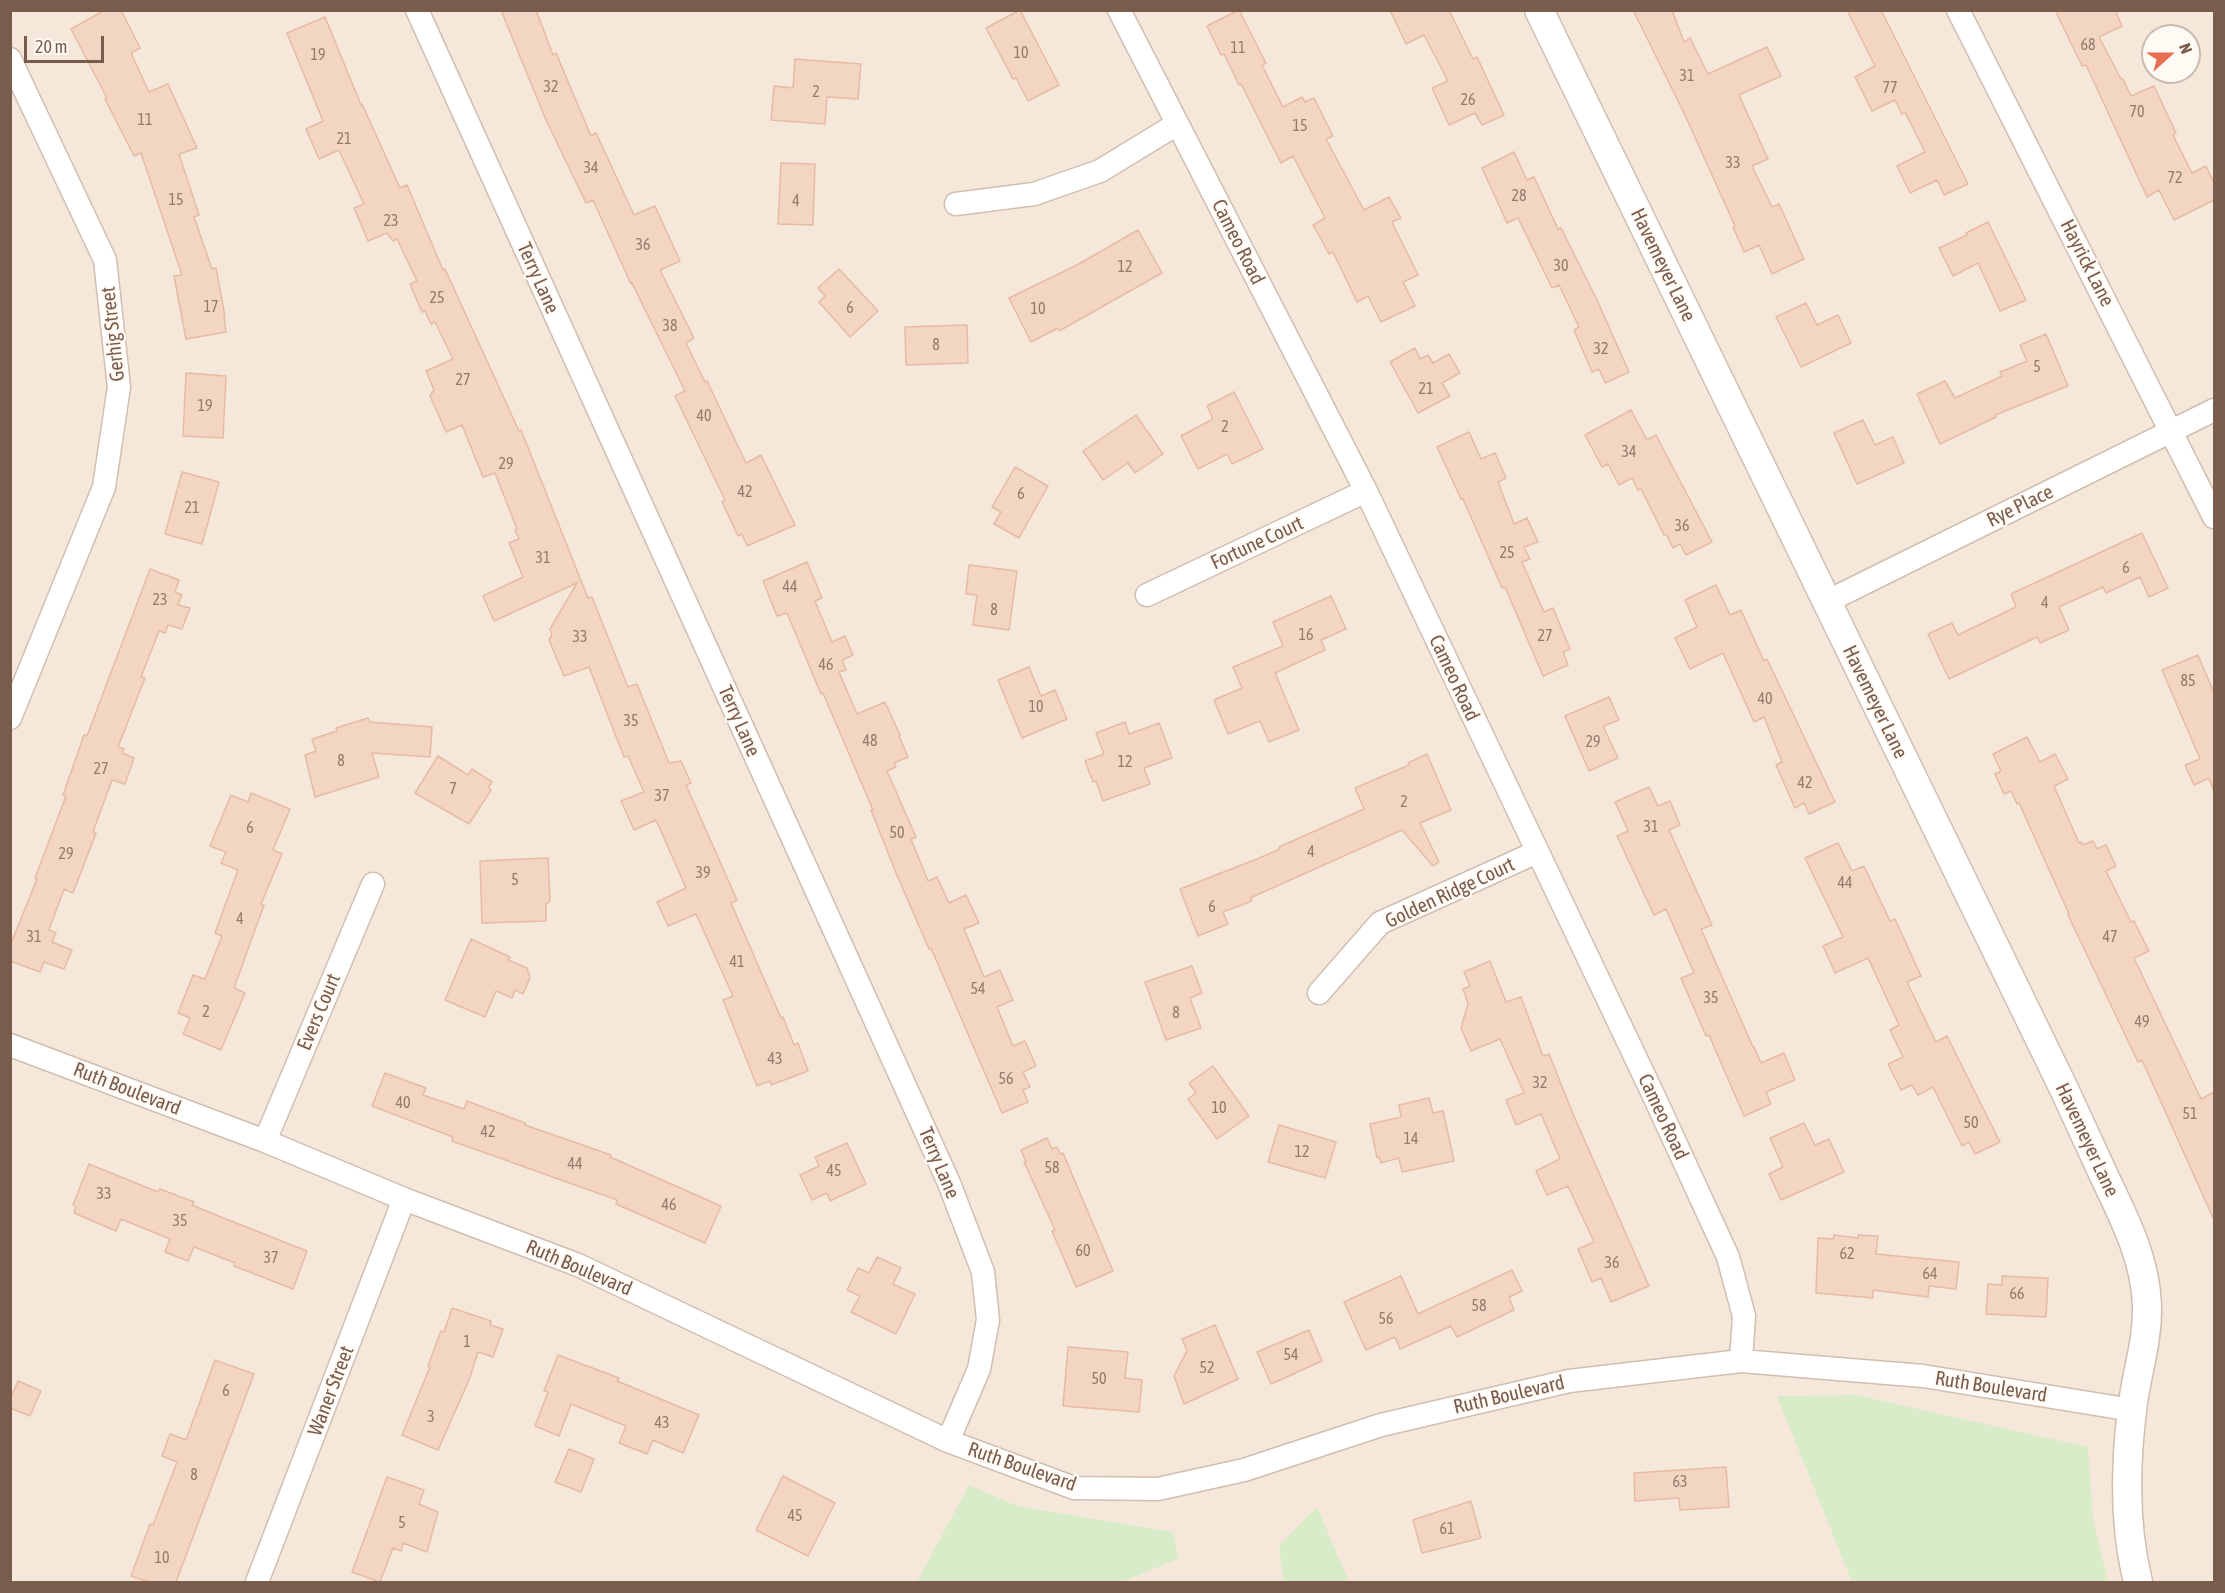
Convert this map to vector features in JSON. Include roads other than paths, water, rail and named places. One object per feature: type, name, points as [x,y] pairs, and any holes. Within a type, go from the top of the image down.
[{"type":"street","name":"Terry Lane","points":[[417,10],[949,1183],[983,1272],[988,1320],[979,1370],[948,1441]]},
{"type":"street","name":"Cameo Road","points":[[1119,10],[1366,491],[1647,1081],[1728,1257],[1744,1316],[1741,1361]]},
{"type":"street","name":"Havemeyer Lane","points":[[1539,10],[2064,1089],[2125,1220],[2145,1281],[2147,1306],[2146,1326],[2132,1410],[2126,1493],[2130,1543],[2138,1582]]},
{"type":"street","name":"Hayrick Lane","points":[[1958,10],[2214,517]]},
{"type":"street","name":"Gerhig Street","points":[[10,59],[105,260],[119,387],[104,487],[10,718]]},
{"type":"street","points":[[956,204],[1034,194],[1100,171],[1177,124]]},
{"type":"street","name":"Rye Place","points":[[1826,602],[2214,410]]},
{"type":"street","name":"Fortune Court","points":[[1147,595],[1366,491]]},
{"type":"street","name":"Golden Ridge Court","points":[[1319,993],[1380,923],[1537,852]]},
{"type":"street","name":"Evers Court","points":[[265,1141],[373,884]]},
{"type":"street","name":"Ruth Boulevard","points":[[10,1045],[265,1141],[404,1199],[578,1265],[948,1441],[1074,1488],[1158,1489],[1244,1470],[1381,1425],[1569,1381],[1741,1361],[1923,1376],[2132,1410]]},
{"type":"street","name":"Waner Street","points":[[257,1582],[404,1199]]}]
